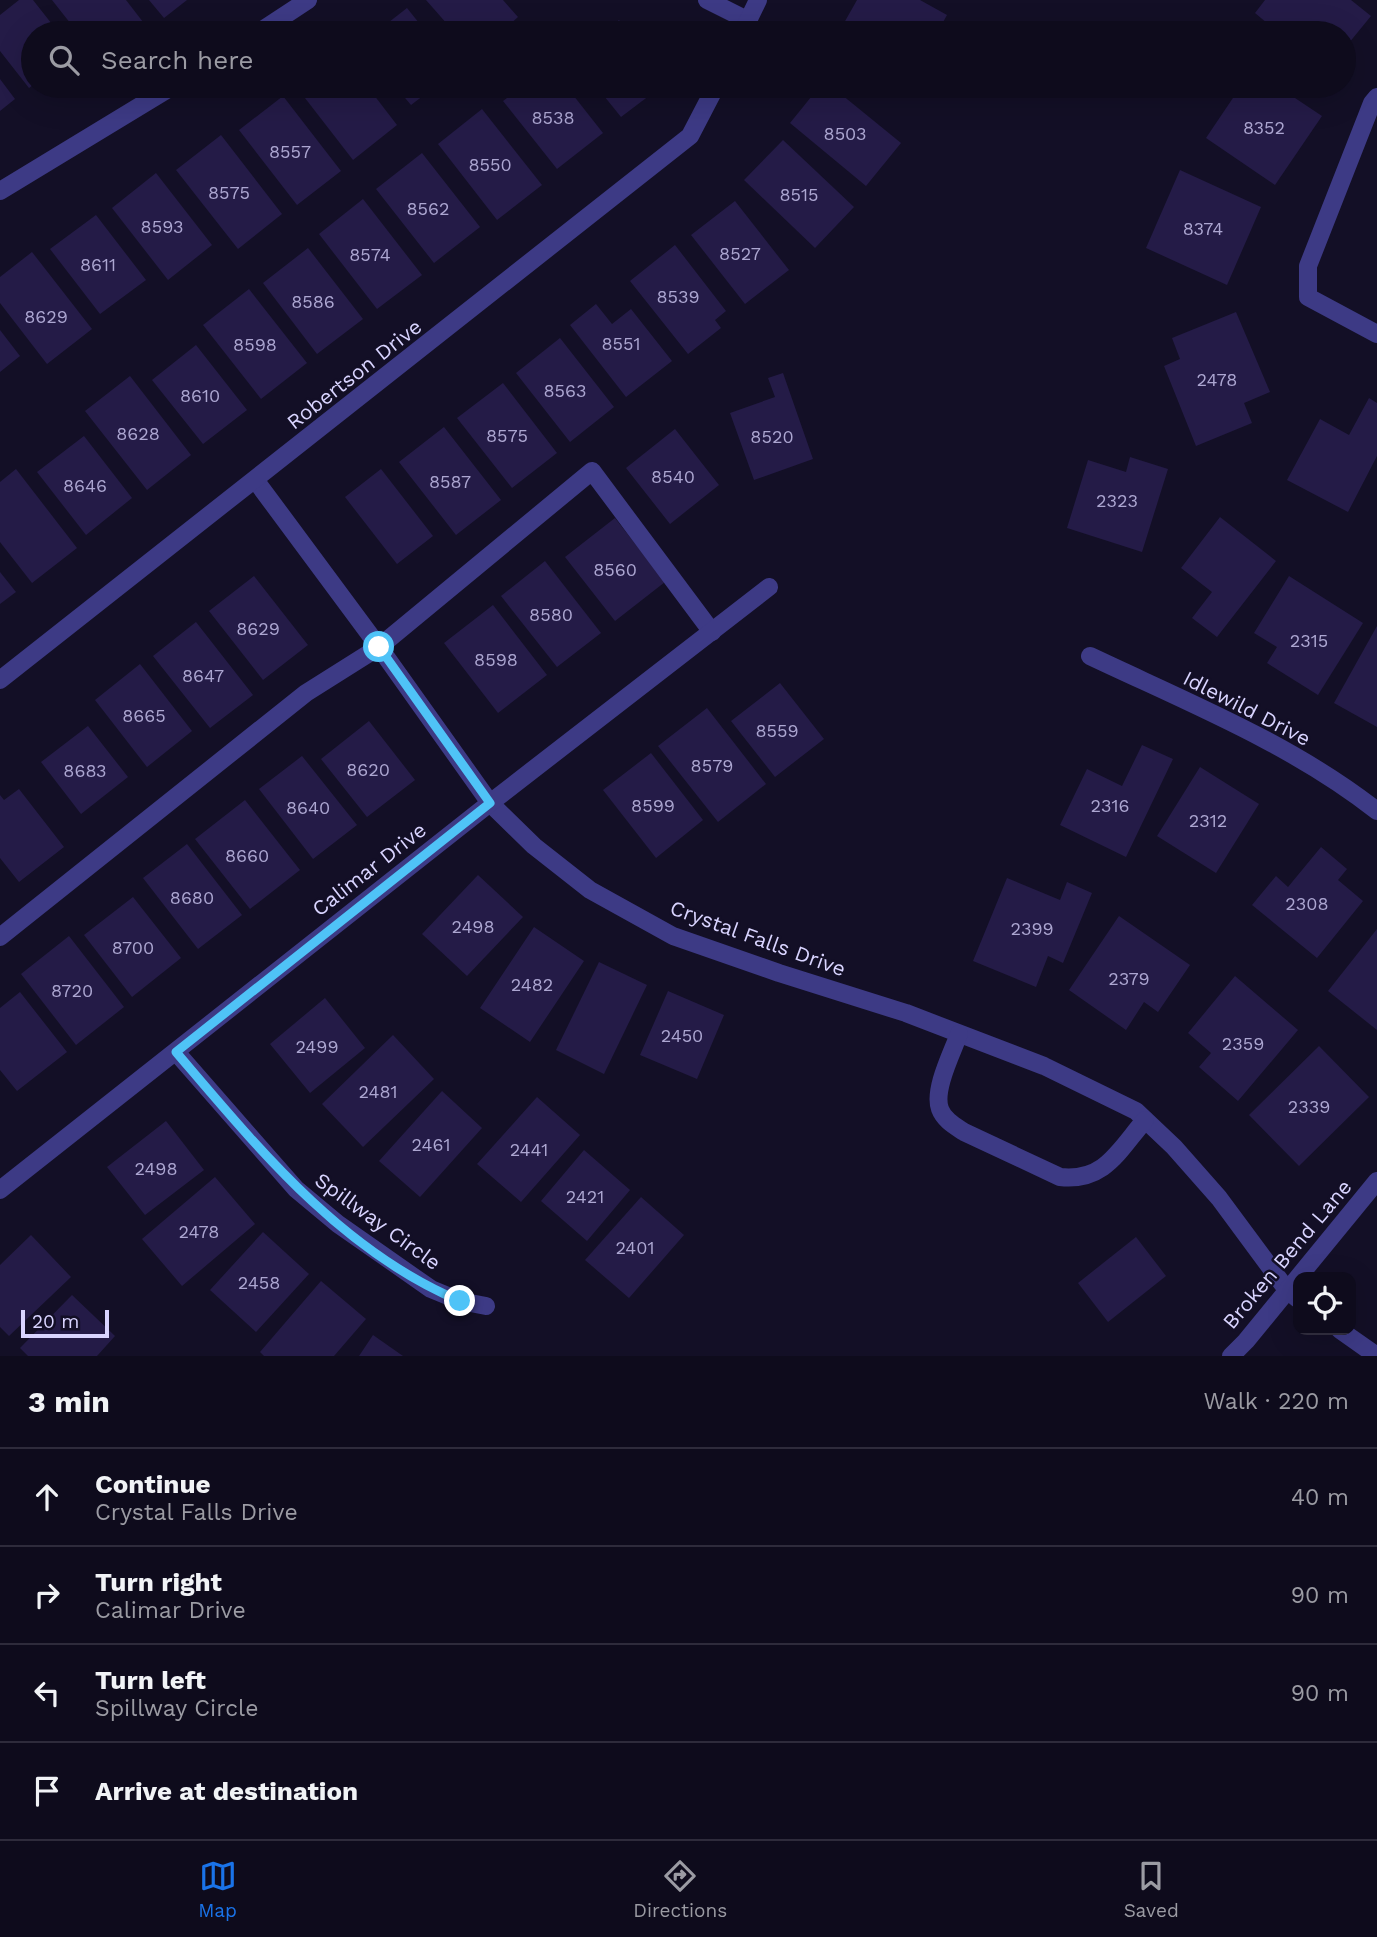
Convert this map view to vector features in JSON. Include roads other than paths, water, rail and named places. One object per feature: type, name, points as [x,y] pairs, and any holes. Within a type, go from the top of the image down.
[{"type":"street","points":[[276,21],[308,0]]},
{"type":"street","points":[[707,0],[737,21]]},
{"type":"street","points":[[749,21],[758,0]]},
{"type":"street","points":[[0,191],[153,98]]},
{"type":"street","name":"Robertson Drive","points":[[0,680],[256,481],[690,136],[710,98]]},
{"type":"street","points":[[1374,108],[1308,266],[1308,297],[1377,334]]},
{"type":"street","points":[[0,937],[306,693],[379,647],[592,471],[712,632]]},
{"type":"street","name":"Crystal Falls Drive","points":[[256,481],[490,803],[534,846],[590,890],[673,936],[906,1013],[1044,1066],[1136,1111],[1174,1147],[1219,1198],[1293,1294]]},
{"type":"street","name":"Calimar Drive","points":[[0,1190],[490,803],[769,587]]},
{"type":"street","name":"Idlewild Drive","points":[[1090,656],[1320,770],[1377,811]]},
{"type":"street","points":[[959,1034],[938,1096],[941,1111],[950,1123],[964,1132],[1060,1177],[1076,1179],[1091,1176],[1103,1168],[1145,1120]]},
{"type":"street","name":"Spillway Circle","points":[[176,1052],[296,1189],[338,1224],[431,1289],[460,1301],[486,1306]]},
{"type":"street","name":"Broken Bend Lane","points":[[1309,1272],[1377,1181]]},
{"type":"street","name":"Broken Bend Lane","points":[[1231,1356],[1293,1294]]},
{"type":"street","points":[[1347,1335],[1377,1356]]}]
